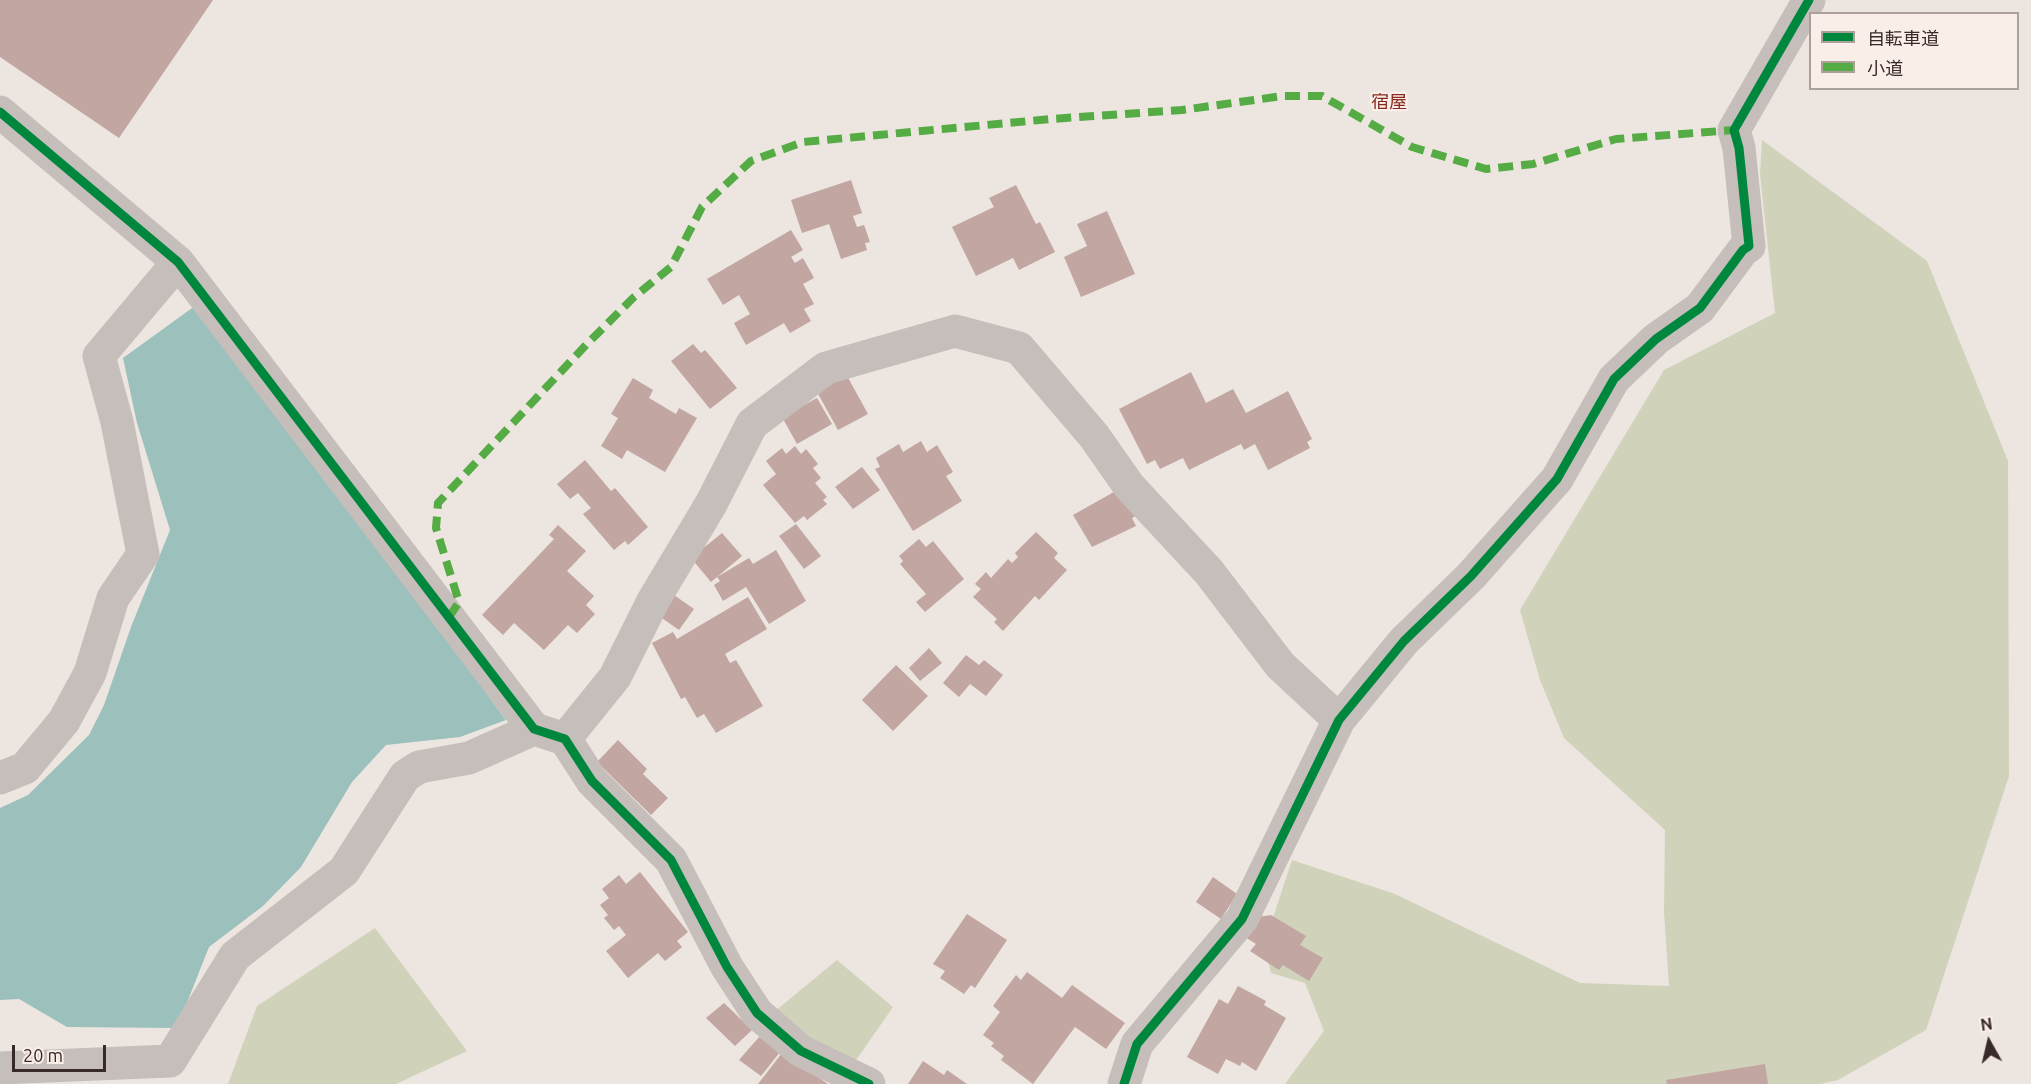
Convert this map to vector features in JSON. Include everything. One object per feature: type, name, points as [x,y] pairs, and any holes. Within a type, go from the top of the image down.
[{"type":"street","points":[[1124,1084],[1137,1044],[1242,919],[1339,720],[1404,641],[1471,576],[1557,479],[1614,379],[1656,339],[1700,308],[1743,250],[1749,246],[1739,148],[1734,130],[1809,0]]},
{"type":"street","points":[[0,112],[178,262],[534,729],[565,739],[592,781],[671,860],[727,967],[757,1013],[801,1051],[869,1084]]},
{"type":"street","points":[[0,778],[25,768],[64,721],[90,673],[113,598],[143,554],[117,422],[99,356],[178,262]]},
{"type":"street","points":[[565,739],[615,677],[653,601],[711,504],[752,424],[826,368],[955,331],[1019,348],[1094,435],[1129,486],[1209,572],[1280,665],[1339,720]]},
{"type":"street","points":[[0,1068],[170,1061],[235,956],[344,871],[405,776],[419,767],[469,758],[534,729]]},
{"type":"green space","points":[[1762,140],[1927,261],[2008,461],[2009,776],[1926,1030],[1838,1080],[1820,1084],[1285,1084],[1324,1031],[1305,983],[1271,973],[1264,945],[1292,860],[1395,894],[1580,983],[1669,986],[1664,912],[1665,830],[1564,738],[1540,680],[1520,610],[1664,370],[1775,313],[1760,174]]},
{"type":"green space","points":[[375,928],[467,1051],[396,1084],[228,1084],[257,1006]]},
{"type":"green space","points":[[837,960],[893,1007],[852,1066],[811,1043],[774,1012]]},
{"type":"water","points":[[199,303],[506,720],[460,737],[386,745],[352,782],[301,867],[263,906],[209,947],[177,1028],[67,1027],[19,999],[0,1000],[0,808],[28,795],[89,735],[104,705],[131,627],[170,530],[137,423],[123,358]]},
{"type":"building","points":[[0,0],[213,0],[119,138],[0,57]]},
{"type":"building","points":[[851,180],[862,213],[853,216],[857,227],[864,225],[870,242],[865,243],[867,250],[841,259],[829,224],[802,233],[791,200]]},
{"type":"building","points":[[1016,185],[1036,224],[1040,222],[1055,252],[1019,270],[1013,258],[976,276],[952,227],[994,207],[989,198]]},
{"type":"building","points":[[1107,211],[1135,274],[1081,297],[1064,257],[1087,246],[1077,224]]},
{"type":"building","points":[[791,230],[803,250],[791,257],[795,263],[803,258],[814,278],[803,284],[814,304],[804,309],[811,321],[790,333],[784,323],[746,345],[734,323],[750,314],[739,295],[723,305],[707,279]]},
{"type":"building","points":[[693,344],[701,353],[705,350],[737,388],[710,409],[671,361]]},
{"type":"building","points":[[1191,372],[1206,403],[1233,389],[1246,413],[1288,391],[1312,439],[1307,442],[1310,448],[1268,470],[1255,444],[1244,450],[1241,444],[1189,470],[1183,458],[1160,469],[1155,460],[1147,464],[1119,409]]},
{"type":"building","points":[[846,374],[868,414],[838,430],[816,390]]},
{"type":"building","points":[[633,378],[653,390],[649,398],[676,414],[679,408],[697,418],[665,472],[627,450],[622,459],[601,446],[618,418],[611,414]]},
{"type":"building","points":[[817,398],[832,424],[797,444],[782,417]]},
{"type":"building","points":[[921,441],[927,452],[937,445],[953,472],[946,476],[962,501],[913,531],[875,469],[880,467],[876,458],[899,444],[903,452]]},
{"type":"building","points":[[795,446],[801,454],[806,449],[818,464],[813,468],[821,478],[815,483],[827,497],[823,500],[827,504],[807,520],[804,516],[795,523],[763,485],[776,474],[766,461],[782,448],[786,454]]},
{"type":"building","points":[[585,460],[611,491],[615,488],[648,527],[628,545],[625,541],[614,550],[583,514],[591,508],[578,493],[570,499],[557,484]]},
{"type":"building","points":[[862,467],[880,490],[853,509],[835,487]]},
{"type":"building","points":[[1121,488],[1137,515],[1132,518],[1136,526],[1092,547],[1073,515]]},
{"type":"building","points":[[796,524],[821,556],[804,569],[779,536]]},
{"type":"building","points":[[558,525],[586,551],[567,571],[594,596],[586,605],[595,614],[577,633],[568,625],[544,650],[514,623],[503,635],[482,615],[554,539],[549,535]]},
{"type":"building","points":[[1036,532],[1058,553],[1054,558],[1067,570],[1039,600],[1035,596],[1003,631],[994,622],[997,619],[973,597],[981,589],[975,584],[986,572],[991,578],[1008,559],[1012,563],[1018,557],[1015,553]]},
{"type":"building","points":[[722,533],[742,556],[711,582],[691,558]]},
{"type":"building","points":[[919,539],[926,547],[933,541],[964,579],[925,612],[916,602],[926,594],[900,564],[903,561],[899,556]]},
{"type":"building","points":[[776,550],[806,601],[769,624],[746,587],[723,601],[714,585],[720,581],[717,577],[749,558],[753,564]]},
{"type":"building","points":[[671,593],[694,609],[679,630],[656,614]]},
{"type":"building","points":[[748,597],[767,629],[725,654],[730,663],[736,660],[763,706],[716,733],[704,714],[697,718],[685,697],[681,699],[652,643],[673,632],[677,639]]},
{"type":"building","points":[[929,648],[942,663],[920,681],[909,668]]},
{"type":"building","points":[[966,655],[979,665],[984,660],[1003,675],[986,696],[970,684],[959,697],[943,683]]},
{"type":"building","points":[[896,665],[928,696],[893,731],[862,700]]},
{"type":"building","points":[[618,740],[647,769],[643,774],[668,798],[651,815],[597,762]]},
{"type":"building","points":[[640,872],[688,932],[677,941],[682,947],[665,961],[658,953],[628,978],[606,951],[626,935],[619,926],[614,930],[604,918],[608,915],[600,905],[609,898],[602,889],[619,875],[626,884]]},
{"type":"building","points":[[1213,877],[1237,894],[1221,919],[1196,902]]},
{"type":"building","points":[[967,914],[1007,940],[975,988],[971,985],[964,994],[940,978],[945,971],[933,964]]},
{"type":"building","points":[[1271,915],[1306,936],[1300,945],[1323,958],[1309,981],[1283,965],[1279,970],[1250,951],[1256,944],[1245,937],[1258,917]]},
{"type":"building","points":[[1027,972],[1062,998],[1072,985],[1125,1023],[1106,1049],[1075,1027],[1033,1084],[1001,1060],[1004,1056],[991,1046],[994,1043],[983,1035],[1000,1012],[993,1006],[1016,975],[1021,980]]},
{"type":"building","points":[[1238,986],[1266,1001],[1264,1005],[1286,1018],[1256,1071],[1242,1062],[1240,1066],[1226,1059],[1218,1074],[1187,1057],[1219,999],[1228,1004]]},
{"type":"building","points":[[724,1003],[752,1030],[735,1046],[706,1018]]},
{"type":"building","points":[[759,1037],[780,1052],[761,1076],[739,1060]]},
{"type":"building","points":[[782,1053],[828,1084],[758,1084]]},
{"type":"building","points":[[923,1061],[944,1075],[947,1070],[967,1084],[908,1084]]},
{"type":"building","points":[[1765,1064],[1768,1084],[1667,1084],[1666,1080]]},
{"type":"marked path","points":[[449,617],[459,602],[436,528],[438,503],[586,345],[634,297],[671,267],[702,207],[751,161],[803,142],[1051,119],[1182,110],[1283,96],[1322,96],[1412,147],[1486,169],[1533,164],[1616,139],[1734,130]]},
{"type":"cycle path","points":[[1124,1084],[1137,1044],[1242,919],[1339,720],[1404,641],[1471,576],[1557,479],[1614,379],[1656,339],[1700,308],[1743,250],[1749,246],[1739,148],[1734,130],[1809,0]]},
{"type":"cycle path","points":[[0,112],[178,262],[534,729],[565,739],[592,781],[671,860],[727,967],[757,1013],[801,1051],[869,1084]]},
{"type":"district","name":"宿屋","points":[[1389,102]]}]
